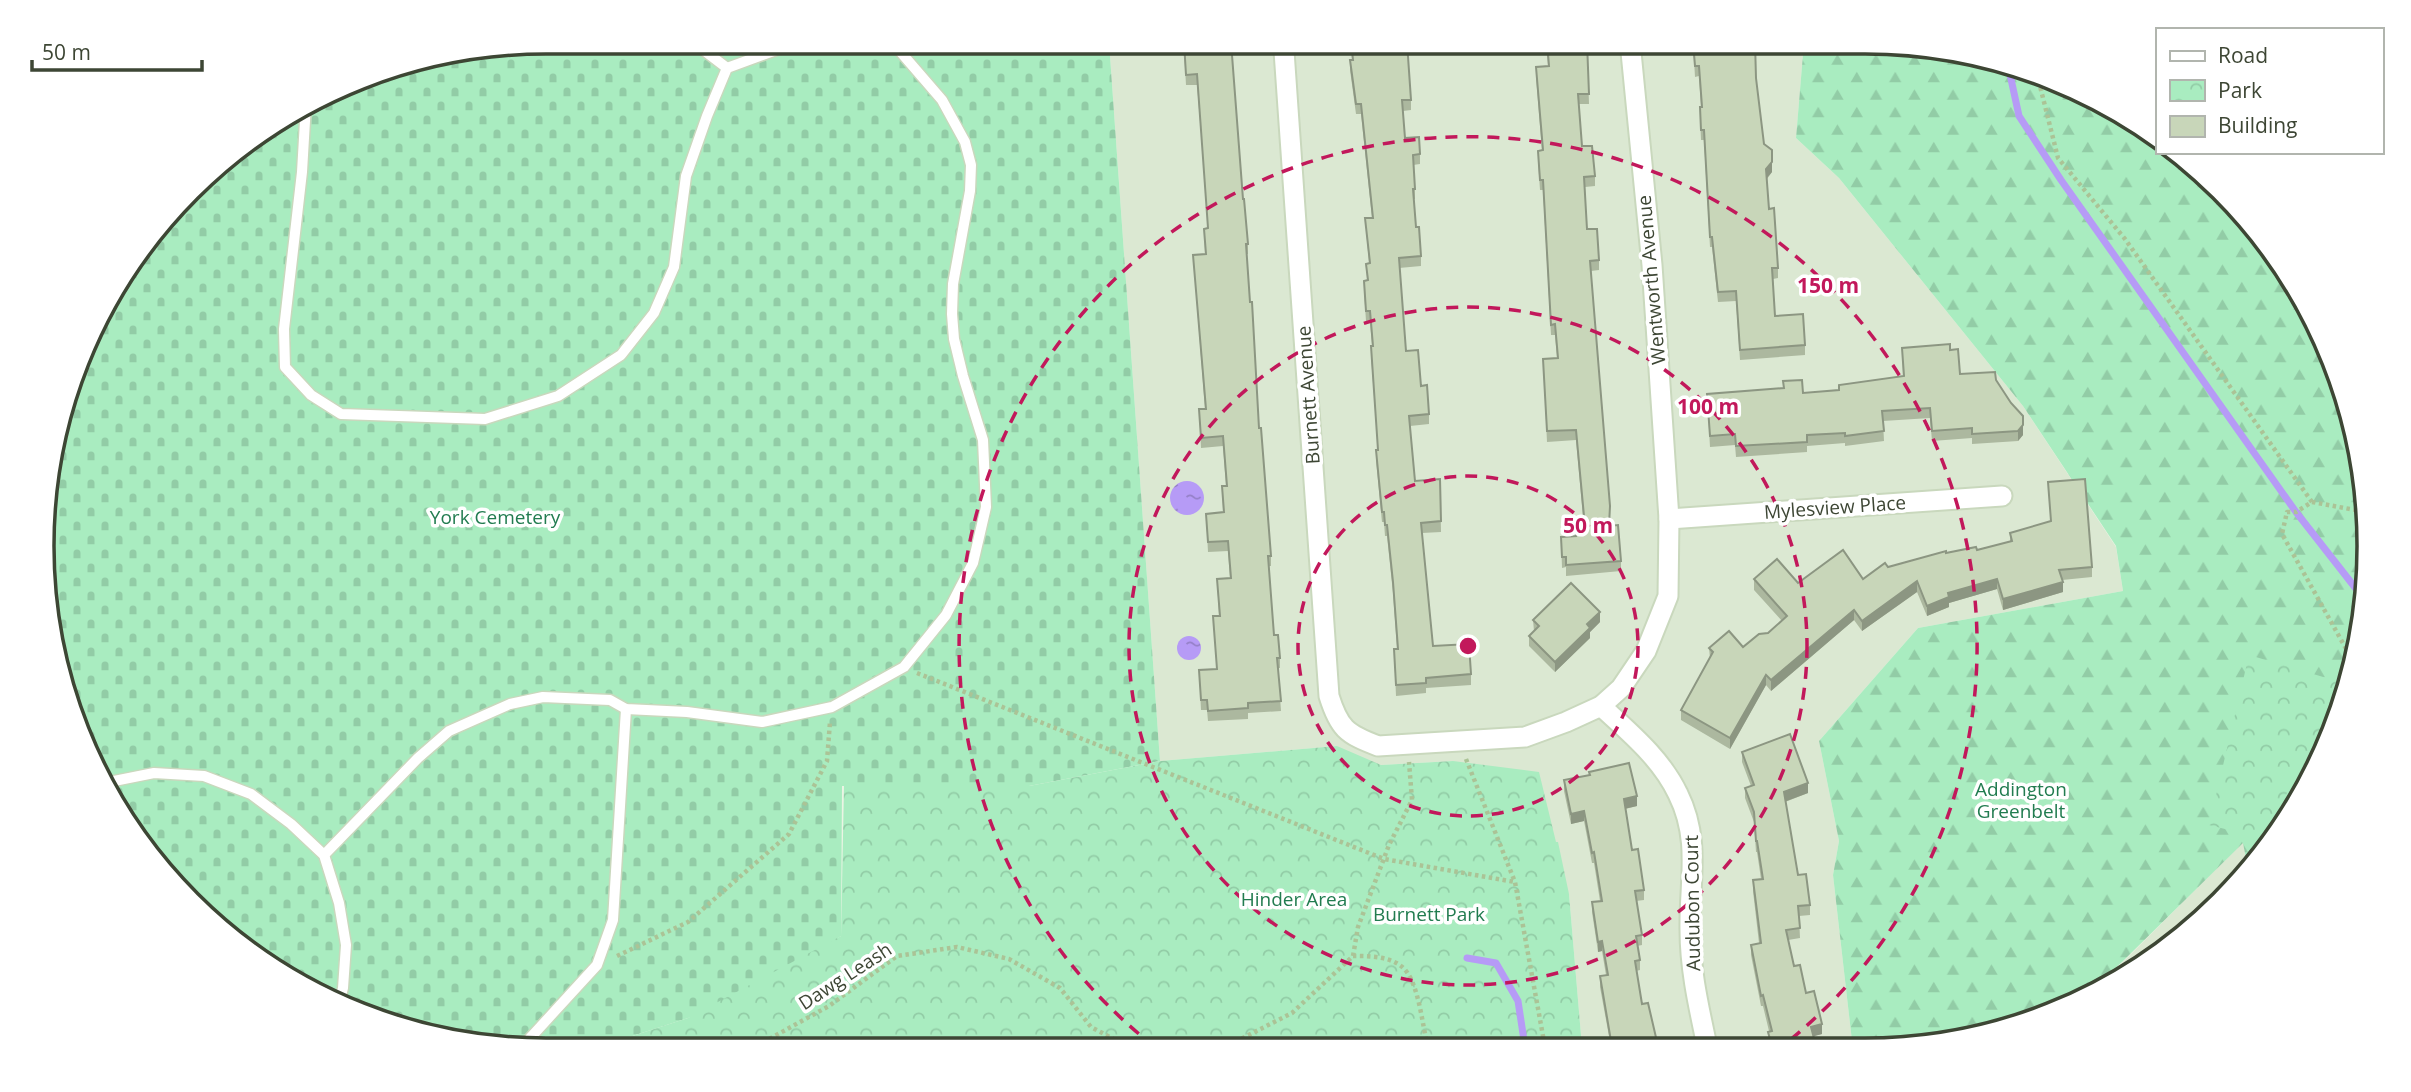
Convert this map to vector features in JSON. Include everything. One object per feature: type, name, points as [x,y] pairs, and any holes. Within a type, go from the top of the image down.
[{"type":"street","name":"Burnett Avenue","points":[[1284,54],[1329,696],[1337,721],[1356,738]]},
{"type":"street","name":"Wentworth Avenue","points":[[1356,738],[1378,746],[1525,737],[1601,706],[1620,688],[1646,651],[1668,596],[1669,519],[1651,265],[1631,54]]},
{"type":"street","name":"Mylesview Place","points":[[1669,519],[2002,496]]},
{"type":"street","name":"Audubon Court","points":[[1601,706],[1663,768],[1679,794],[1691,829],[1694,859],[1690,929],[1692,969],[1705,1038]]},
{"type":"lane","points":[[709,54],[727,68]]},
{"type":"lane","points":[[305,117],[302,172],[284,329],[285,367],[312,395],[341,414],[485,419],[558,396],[621,355],[654,313],[674,267],[686,176],[727,68],[766,54]]},
{"type":"lane","points":[[324,855],[418,758],[449,731],[510,704],[543,697],[610,699],[626,709],[687,712],[762,722],[832,707],[904,667],[946,615],[973,563],[986,507],[983,440],[963,376],[954,339],[952,314],[953,285],[970,191],[971,164],[965,142],[942,100],[902,54]]},
{"type":"lane","points":[[530,1037],[597,965],[613,920],[626,709]]},
{"type":"lane","points":[[114,781],[153,773],[204,776],[251,794],[291,824],[324,855],[339,903],[346,945],[342,993]]},
{"type":"path","points":[[2040,87],[2058,158],[2125,239],[2312,502]]},
{"type":"path","points":[[2346,648],[2281,534],[2287,512],[2296,512],[2312,502],[2356,510]]},
{"type":"path","points":[[904,667],[1384,859],[1515,882]]},
{"type":"path","points":[[597,965],[688,922],[789,834],[827,761],[832,707]]},
{"type":"path","points":[[1460,742],[1515,882],[1543,1038]]},
{"type":"path","points":[[1243,1038],[1292,1013],[1353,956],[1358,927],[1389,845],[1412,800],[1407,745]]},
{"type":"path","name":"Dawg Leash","points":[[771,1038],[828,1006],[897,956],[957,947],[1009,959],[1060,988],[1091,1027],[1112,1038]]},
{"type":"path","points":[[1353,956],[1374,956],[1402,966],[1417,993],[1427,1038]]},
{"type":"shaded area","points":[[1110,54],[1803,54],[1796,138],[1839,178],[2023,406],[2116,547],[2123,591],[1918,628],[1819,741],[1839,841],[1833,875],[1852,1038],[1581,1038],[1569,894],[1453,761],[1381,765],[1358,760],[1337,746],[1160,761]]},
{"type":"shaded area","points":[[2243,842],[2246,857],[2213,894],[2164,936],[2113,971]]},
{"type":"green space","name":"York Cemetery","points":[[1110,54],[1160,761],[1029,786],[842,786],[841,936],[744,1000],[626,1038],[514,1037],[450,1028],[388,1012],[300,972],[247,936],[198,894],[156,845],[120,792],[92,734],[71,673],[58,610],[55,514],[64,450],[80,388],[120,300],[156,247],[198,198],[247,156],[300,120],[388,80],[450,64],[514,55]]},
{"type":"green space","name":"Addington Greenbelt","points":[[1803,54],[1897,55],[1961,64],[2023,80],[2111,120],[2156,150],[2156,154],[2164,156],[2213,198],[2274,273],[2306,329],[2331,388],[2353,482],[2356,578],[2353,610],[2340,673],[2331,704],[2306,763],[2291,792],[2255,845],[2246,857],[2243,843],[2111,972],[2023,1012],[1929,1034],[1852,1038],[1833,875],[1839,841],[1819,741],[1918,628],[2123,591],[2116,546],[2023,406],[1839,178],[1796,138]]},
{"type":"green space","points":[[2249,655],[2338,681],[2312,750],[2260,838],[2209,825]]},
{"type":"green space","name":"Hinder Area","points":[[1337,746],[1381,765],[1453,761],[1539,772],[1569,894],[1581,1038],[626,1038],[688,1018],[841,936],[844,786],[1029,786],[1160,761]]},
{"type":"water","points":[[1187,481],[1199,486],[1204,498],[1199,510],[1187,515],[1175,510],[1170,498],[1175,486]]},
{"type":"water","points":[[1189,636],[1198,639],[1201,648],[1198,657],[1189,660],[1180,657],[1177,648],[1180,639]]},
{"type":"building","points":[[1185,54],[1232,54],[1271,556],[1268,556],[1274,635],[1278,635],[1280,658],[1277,658],[1281,701],[1248,703],[1248,708],[1208,711],[1207,700],[1201,700],[1199,670],[1217,669],[1213,616],[1220,616],[1217,579],[1231,578],[1228,541],[1208,542],[1206,514],[1224,512],[1222,486],[1227,486],[1223,436],[1201,438],[1199,409],[1206,409],[1193,255],[1206,254],[1204,229],[1208,228],[1197,74],[1186,75]]},
{"type":"building","points":[[1352,54],[1408,54],[1411,100],[1402,100],[1405,138],[1419,137],[1420,154],[1413,155],[1413,189],[1421,256],[1399,258],[1406,351],[1418,350],[1421,386],[1427,385],[1429,414],[1409,416],[1415,481],[1440,479],[1441,521],[1421,523],[1433,646],[1469,644],[1471,674],[1426,678],[1426,683],[1396,685],[1394,649],[1398,649],[1393,582],[1376,450],[1373,346],[1370,311],[1366,311],[1364,281],[1368,280],[1366,264],[1370,263],[1365,218],[1373,218],[1361,104],[1356,104],[1350,60],[1353,60]]},
{"type":"building","points":[[1548,54],[1587,54],[1589,94],[1578,94],[1582,146],[1592,146],[1595,176],[1584,177],[1587,229],[1597,229],[1599,260],[1590,261],[1610,506],[1609,526],[1618,525],[1621,561],[1566,565],[1566,557],[1562,557],[1561,537],[1576,536],[1575,528],[1585,527],[1576,430],[1547,431],[1543,359],[1558,358],[1555,324],[1551,325],[1543,180],[1540,180],[1538,151],[1543,150],[1536,67],[1549,66]]},
{"type":"building","points":[[1694,54],[1755,54],[1764,144],[1772,150],[1772,162],[1766,169],[1769,209],[1774,208],[1778,268],[1772,268],[1775,316],[1803,314],[1805,345],[1740,350],[1736,291],[1718,292],[1710,237],[1704,130],[1701,130],[1699,66],[1695,66]]},
{"type":"building","points":[[1950,344],[1950,350],[1958,349],[1960,374],[1995,372],[1996,380],[2023,416],[2023,425],[2018,431],[1972,434],[1972,428],[1932,431],[1930,408],[1882,411],[1884,431],[1845,436],[1845,433],[1807,435],[1807,442],[1736,446],[1735,434],[1710,436],[1707,394],[1784,388],[1783,381],[1802,380],[1803,393],[1839,390],[1839,385],[1904,376],[1902,348]]},
{"type":"building","points":[[2085,479],[2092,567],[2059,570],[2063,582],[2003,599],[1997,579],[1948,593],[1949,597],[1927,606],[1917,581],[1862,621],[1854,610],[1771,680],[1766,675],[1730,738],[1681,710],[1713,652],[1709,648],[1729,631],[1743,647],[1759,634],[1768,633],[1787,616],[1754,579],[1777,559],[1798,583],[1843,550],[1863,579],[1885,563],[1888,567],[1946,551],[1976,547],[1977,550],[2012,541],[2010,533],[2051,521],[2048,482]]},
{"type":"building","points":[[1571,583],[1600,612],[1587,624],[1590,628],[1555,662],[1529,636],[1539,626],[1533,620]]},
{"type":"building","points":[[1790,734],[1808,783],[1784,792],[1798,875],[1806,874],[1810,905],[1798,906],[1800,928],[1786,930],[1794,966],[1800,965],[1806,993],[1814,991],[1822,1024],[1811,1027],[1814,1038],[1770,1038],[1768,1032],[1772,1031],[1763,995],[1761,996],[1751,945],[1761,943],[1753,880],[1763,879],[1754,812],[1745,788],[1754,785],[1742,752]]},
{"type":"building","points":[[1629,763],[1637,796],[1624,799],[1632,850],[1638,849],[1644,890],[1635,891],[1642,935],[1636,936],[1640,960],[1635,961],[1642,1004],[1648,1003],[1656,1038],[1610,1038],[1600,976],[1608,975],[1602,941],[1598,942],[1592,902],[1602,901],[1594,852],[1592,853],[1584,811],[1571,814],[1564,780],[1590,775],[1589,772]]},
{"type":"waterway","points":[[2010,76],[2019,116],[2061,180],[2296,512],[2355,588]]},
{"type":"waterway","points":[[1467,958],[1496,963],[1518,1001],[1524,1038]]},
{"type":"park label","name":"Burnett Park","points":[[1429,914]]}]
